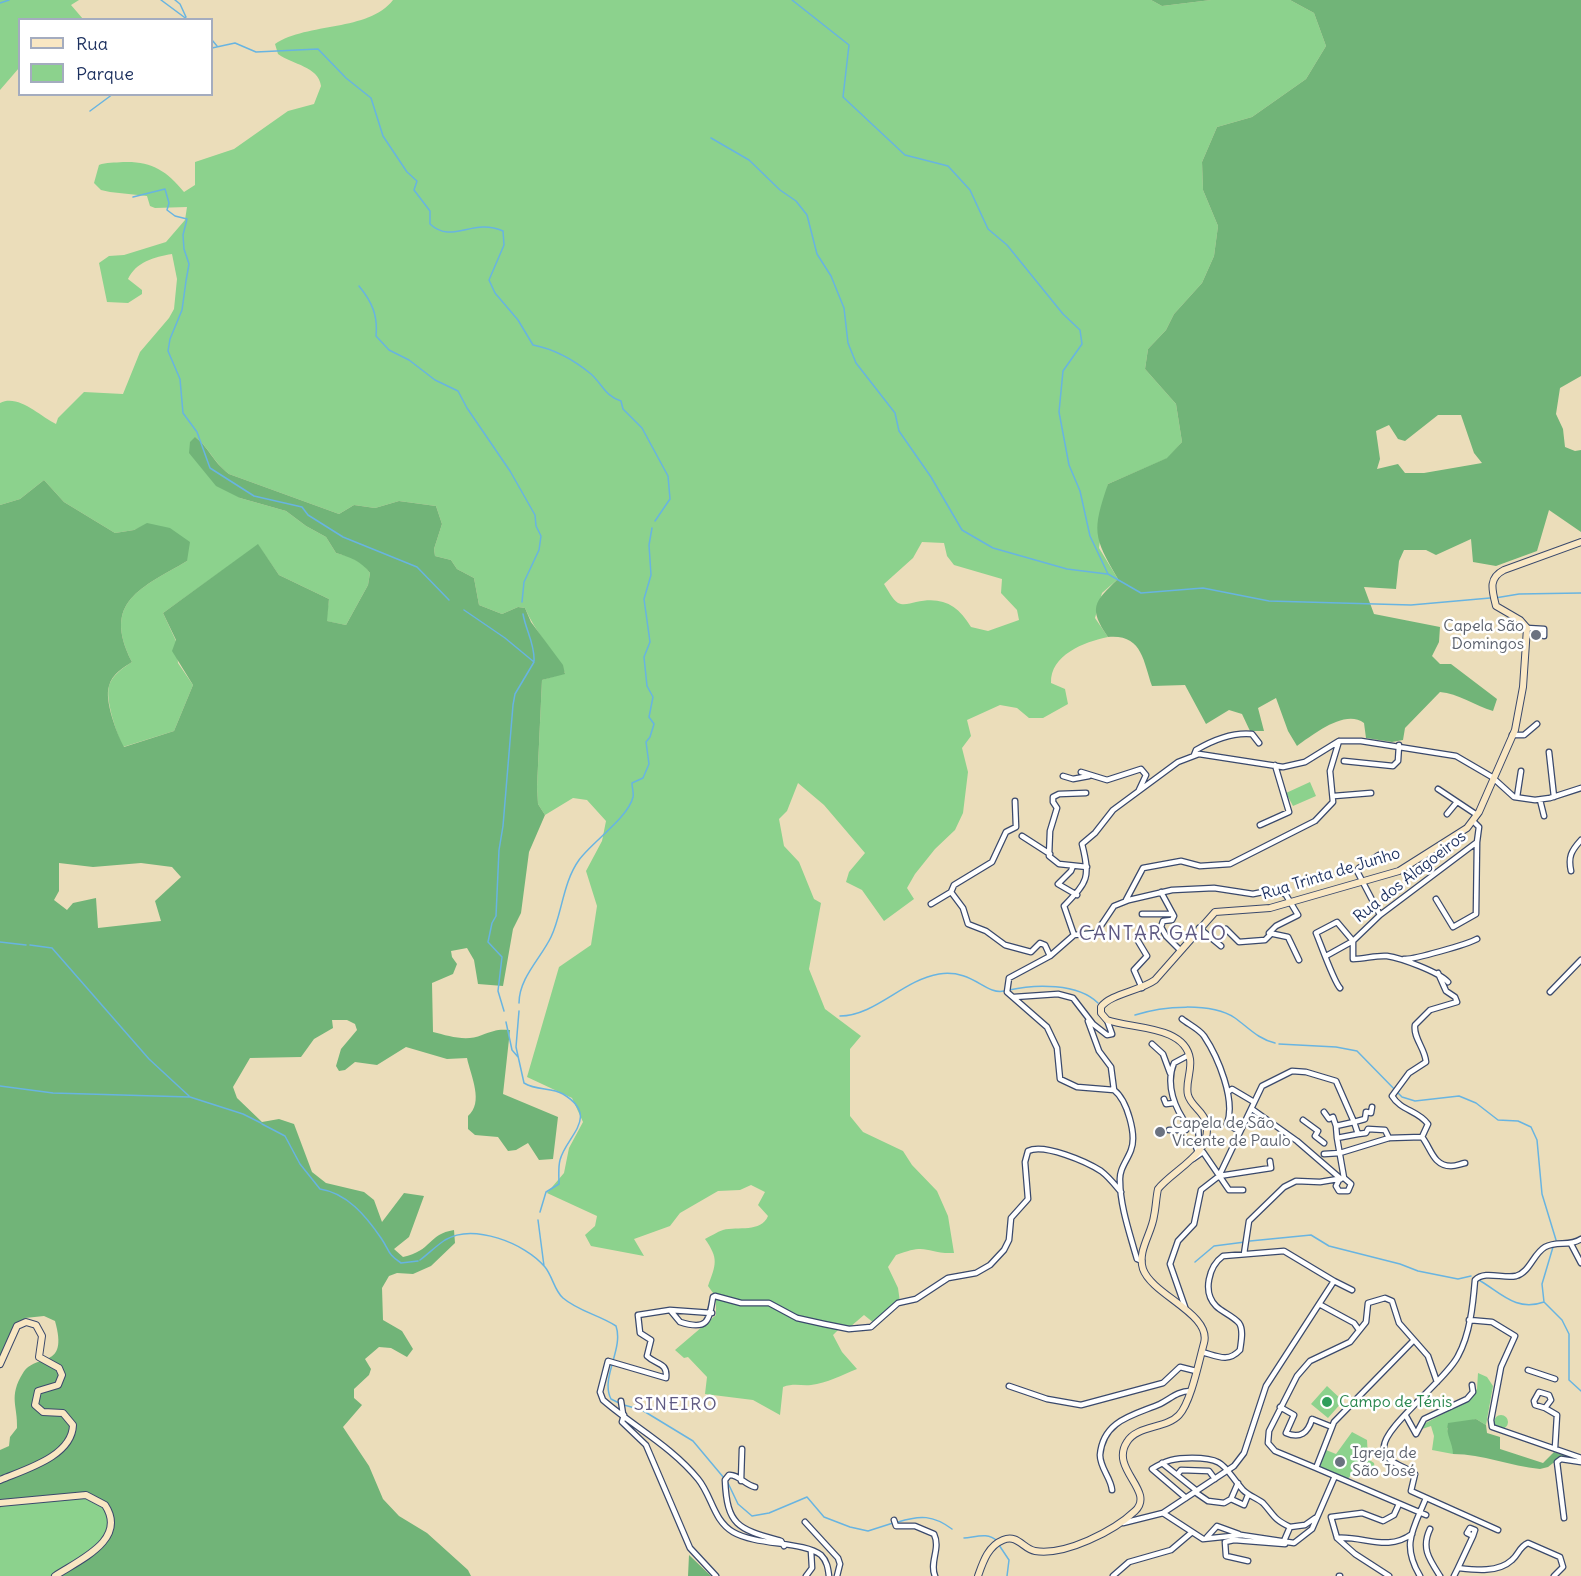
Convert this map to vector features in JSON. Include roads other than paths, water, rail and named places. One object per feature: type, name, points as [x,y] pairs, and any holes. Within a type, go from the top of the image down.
[{"type":"street","points":[[1474,822],[1512,735],[1522,696],[1527,628],[1520,620],[1496,606],[1492,586],[1495,574],[1581,542]]},
{"type":"street","points":[[1527,628],[1544,629],[1544,636]]},
{"type":"street","points":[[1512,735],[1524,735],[1538,724]]},
{"type":"street","points":[[1194,755],[1196,750],[1203,745],[1234,734],[1252,734],[1259,743]]},
{"type":"street","points":[[1125,903],[1143,868],[1181,861],[1200,866],[1230,864],[1314,821],[1333,802],[1330,771],[1339,741]]},
{"type":"street","points":[[1074,935],[1064,906],[1077,895],[1087,867],[1083,841],[1095,833],[1113,810],[1178,762],[1194,755],[1203,753],[1289,766],[1305,762],[1339,741],[1399,745],[1456,756],[1492,777],[1517,797],[1540,800],[1581,789]]},
{"type":"street","points":[[1344,761],[1393,766],[1398,761],[1399,745]]},
{"type":"street","points":[[1549,752],[1554,797]]},
{"type":"street","points":[[1260,825],[1289,812],[1275,765]]},
{"type":"street","points":[[1081,772],[1107,780],[1141,770],[1146,775],[1137,792]]},
{"type":"street","points":[[1517,797],[1521,771]]},
{"type":"street","points":[[1063,776],[1073,779],[1092,776]]},
{"type":"street","points":[[1438,789],[1477,814]]},
{"type":"street","points":[[1050,854],[1050,831],[1058,808],[1053,802],[1053,797],[1059,794],[1086,793]]},
{"type":"street","points":[[1334,796],[1371,793]]},
{"type":"street","points":[[1540,800],[1544,816]]},
{"type":"street","points":[[932,904],[951,892],[954,885],[996,858],[1006,832],[1016,826],[1015,801]]},
{"type":"street","points":[[1447,814],[1458,802]]},
{"type":"street","name":"Rua dos Alagoeiros","points":[[1448,982],[1437,973],[1401,959],[1386,956],[1353,958],[1353,941],[1380,915],[1477,842],[1479,827],[1474,822]]},
{"type":"street","name":"Rua Trinta de Junho","points":[[1107,1020],[1101,1013],[1101,1007],[1109,1000],[1143,989],[1155,980],[1215,912],[1255,911],[1362,882],[1409,865],[1474,822]]},
{"type":"street","points":[[1022,836],[1050,854],[1059,864],[1087,867]]},
{"type":"street","points":[[1571,872],[1569,860],[1571,851],[1581,840]]},
{"type":"street","points":[[1436,899],[1453,927],[1476,914],[1477,842]]},
{"type":"street","points":[[1379,855],[1359,868],[1357,872],[1380,915]]},
{"type":"street","points":[[1073,866],[1058,884],[1077,895]]},
{"type":"street","points":[[1114,1090],[1077,1087],[1060,1079],[1053,1037],[1047,1027],[1006,988],[1009,978],[1050,956],[1074,935],[1096,933],[1114,906],[1161,892],[1214,888],[1253,894],[1277,889],[1282,890],[1298,913],[1297,917],[1271,929],[1270,935],[1265,940],[1239,942],[1226,929]]},
{"type":"street","points":[[951,892],[963,908],[968,924],[986,931],[1012,948],[1031,952],[1040,943],[1045,945],[1050,956]]},
{"type":"street","points":[[1161,892],[1173,914],[1172,920],[1163,921],[1161,927],[1166,936],[1180,950]]},
{"type":"street","points":[[1142,914],[1173,914]]},
{"type":"street","points":[[1326,956],[1353,941],[1337,922],[1316,933],[1334,982],[1340,988]]},
{"type":"street","points":[[1199,928],[1221,946]]},
{"type":"street","points":[[1270,935],[1288,937],[1299,960]]},
{"type":"street","points":[[1401,959],[1413,959],[1443,948],[1468,944],[1477,939]]},
{"type":"street","points":[[1138,942],[1147,957],[1134,974],[1143,989]]},
{"type":"street","points":[[1550,992],[1581,960]]},
{"type":"street","points":[[1422,1137],[1428,1124],[1421,1115],[1399,1105],[1392,1096],[1394,1090],[1409,1073],[1426,1062],[1425,1053],[1415,1034],[1415,1024],[1430,1010],[1450,1005],[1457,1000],[1446,991],[1437,973]]},
{"type":"street","points":[[1014,997],[1067,995],[1078,1003],[1086,1016],[1099,1051],[1111,1067],[1114,1090],[1126,1104],[1133,1144],[1120,1174],[1121,1192],[1137,1259],[1142,1261]]},
{"type":"street","points":[[1086,1016],[1107,1035],[1112,1034],[1107,1020]]},
{"type":"street","points":[[1182,1019],[1203,1035],[1228,1092],[1232,1112],[1227,1124],[1239,1131]]},
{"type":"street","points":[[978,1576],[991,1548],[1002,1540],[1012,1538],[1031,1550],[1046,1551],[1089,1541],[1136,1511],[1142,1501],[1122,1460],[1126,1442],[1136,1434],[1178,1416],[1190,1391],[1206,1336],[1204,1330],[1186,1310],[1146,1275],[1142,1261],[1154,1216],[1158,1189],[1198,1152],[1205,1142],[1206,1123],[1188,1097],[1189,1055],[1184,1044],[1169,1035],[1107,1020]]},
{"type":"street","points":[[1152,1044],[1163,1054],[1171,1076],[1174,1102],[1179,1116],[1188,1126]]},
{"type":"street","points":[[1171,1076],[1174,1063],[1189,1055]]},
{"type":"street","points":[[1219,1176],[1262,1086],[1292,1071],[1306,1072],[1336,1081],[1358,1134]]},
{"type":"street","points":[[1228,1092],[1232,1089],[1254,1102]]},
{"type":"street","points":[[1164,1099],[1166,1104],[1174,1102]]},
{"type":"street","points":[[1336,1126],[1365,1119],[1366,1112],[1371,1113],[1371,1107]]},
{"type":"street","points":[[1252,1109],[1297,1141],[1341,1179]]},
{"type":"street","points":[[1324,1112],[1329,1119],[1333,1117],[1336,1126],[1341,1179],[1336,1186],[1339,1191]]},
{"type":"street","points":[[1303,1120],[1318,1131],[1315,1136],[1324,1143]]},
{"type":"street","points":[[1169,1130],[1186,1130],[1188,1126],[1198,1125],[1199,1142],[1196,1147],[1198,1152]]},
{"type":"street","points":[[1337,1138],[1379,1128],[1385,1130],[1389,1138]]},
{"type":"street","points":[[1324,1154],[1340,1153],[1389,1138],[1422,1137]]},
{"type":"street","points":[[1422,1137],[1434,1159],[1440,1163],[1451,1166],[1465,1163]]},
{"type":"street","points":[[670,1310],[680,1322],[688,1325],[707,1322],[712,1313],[714,1296],[741,1303],[769,1303],[797,1318],[840,1327],[860,1329],[871,1327],[898,1303],[916,1299],[948,1278],[976,1273],[990,1265],[1004,1250],[1009,1240],[1011,1218],[1028,1199],[1024,1162],[1028,1151],[1032,1149],[1052,1150],[1100,1171],[1121,1192]]},
{"type":"street","points":[[1190,1159],[1196,1158],[1203,1152],[1228,1190],[1243,1190]]},
{"type":"street","points":[[1186,1310],[1170,1264],[1178,1241],[1194,1224],[1201,1190],[1219,1176],[1271,1167],[1270,1161]]},
{"type":"street","points":[[1327,1181],[1330,1178],[1330,1171]]},
{"type":"street","points":[[1244,1254],[1248,1240],[1249,1221],[1284,1187],[1296,1181],[1320,1182],[1341,1179],[1349,1180],[1351,1187],[1346,1192],[1339,1191],[1320,1182]]},
{"type":"street","points":[[1498,1530],[1411,1491],[1415,1478],[1411,1470],[1389,1459],[1383,1448],[1390,1430],[1406,1416],[1459,1356],[1473,1307],[1474,1280],[1478,1276],[1514,1276],[1523,1273],[1542,1248],[1555,1243],[1571,1244],[1581,1239]]},
{"type":"street","points":[[1248,1240],[1257,1252]]},
{"type":"street","points":[[1571,1244],[1581,1263]]},
{"type":"street","points":[[1202,1352],[1226,1359],[1232,1358],[1240,1350],[1242,1333],[1239,1323],[1215,1306],[1208,1288],[1216,1261],[1223,1256],[1284,1251],[1352,1290]]},
{"type":"street","points":[[1120,1523],[1163,1513],[1229,1469],[1244,1453],[1251,1424],[1266,1386],[1334,1281]]},
{"type":"street","points":[[1423,1514],[1275,1451],[1268,1443],[1269,1431],[1297,1376],[1310,1361],[1350,1342],[1366,1322],[1368,1303],[1385,1298],[1392,1301],[1399,1323],[1428,1356],[1437,1382]]},
{"type":"street","points":[[1319,1304],[1354,1323],[1359,1330]]},
{"type":"street","points":[[712,1313],[670,1310],[637,1318],[642,1337],[651,1341],[647,1356],[662,1364],[666,1369],[666,1378],[608,1361],[600,1392],[603,1400],[662,1443],[699,1480],[726,1528],[740,1536],[811,1551],[826,1562],[830,1576]]},
{"type":"street","points":[[1469,1320],[1492,1322],[1513,1332],[1515,1340],[1501,1366],[1491,1424],[1494,1430],[1581,1458]]},
{"type":"street","points":[[0,1364],[17,1326],[26,1322],[36,1325],[42,1336],[39,1357],[59,1368],[62,1376],[58,1385],[38,1391],[35,1405],[43,1412],[63,1413],[73,1425],[70,1437],[48,1459],[0,1480]]},
{"type":"street","points":[[1316,1468],[1332,1427],[1414,1340]]},
{"type":"street","points":[[1009,1386],[1047,1399],[1081,1405],[1163,1383],[1180,1367],[1196,1371]]},
{"type":"street","points":[[1528,1370],[1555,1379]]},
{"type":"street","points":[[1416,1434],[1424,1419],[1467,1399],[1473,1392],[1472,1385]]},
{"type":"street","points":[[1112,1490],[1100,1457],[1103,1442],[1115,1423],[1122,1417],[1161,1403],[1183,1391],[1190,1391]]},
{"type":"street","points":[[621,1403],[624,1415],[622,1422],[641,1439],[650,1453],[658,1477],[690,1548],[716,1576]]},
{"type":"street","points":[[1280,1407],[1294,1415],[1286,1433],[1290,1435],[1303,1434],[1309,1430],[1312,1419],[1332,1427]]},
{"type":"street","points":[[1545,1408],[1557,1415],[1555,1448]]},
{"type":"street","points":[[1406,1416],[1419,1440]]},
{"type":"street","points":[[741,1481],[742,1449]]},
{"type":"street","points":[[1186,1498],[1152,1468],[1167,1459],[1208,1458],[1221,1462],[1229,1469],[1248,1495],[1261,1501],[1276,1521],[1290,1527],[1305,1525],[1318,1515]]},
{"type":"street","points":[[1563,1518],[1557,1462],[1561,1459],[1581,1458]]},
{"type":"street","points":[[1162,1463],[1196,1491],[1216,1503],[1224,1503],[1232,1499],[1238,1483]]},
{"type":"street","points":[[1177,1474],[1181,1470],[1209,1471],[1215,1479]]},
{"type":"street","points":[[754,1487],[732,1474],[726,1479],[726,1506],[732,1519],[742,1527],[781,1541],[784,1546]]},
{"type":"street","points":[[1248,1561],[1226,1556],[1225,1542],[1234,1539],[1298,1542],[1312,1529],[1335,1476]]},
{"type":"street","points":[[0,1503],[86,1495],[105,1505],[112,1524],[105,1541],[56,1576]]},
{"type":"street","points":[[1232,1499],[1244,1505],[1248,1495]]},
{"type":"street","points":[[1420,1576],[1409,1555],[1412,1534],[1423,1514],[1426,1498]]},
{"type":"street","points":[[1389,1576],[1349,1549],[1337,1538],[1331,1517],[1362,1513],[1383,1521],[1394,1515],[1399,1504]]},
{"type":"street","points":[[1163,1513],[1203,1539],[1241,1535],[1291,1543]]},
{"type":"street","points":[[805,1522],[838,1558],[840,1564],[837,1576]]},
{"type":"street","points":[[894,1522],[915,1526],[934,1534],[937,1545],[933,1571],[935,1576]]},
{"type":"street","points":[[1208,1537],[1217,1526],[1241,1535]]},
{"type":"street","points":[[1284,1541],[1290,1527]]},
{"type":"street","points":[[1430,1529],[1424,1541],[1426,1554],[1440,1576]]},
{"type":"street","points":[[1113,1576],[1129,1562],[1172,1550],[1191,1533]]},
{"type":"street","points":[[1337,1538],[1350,1537],[1384,1544],[1403,1540],[1412,1534]]},
{"type":"street","points":[[1454,1576],[1473,1536]]},
{"type":"street","points":[[1349,1549],[1350,1537]]},
{"type":"street","points":[[1458,1568],[1502,1567],[1514,1559],[1521,1546],[1528,1543],[1560,1557],[1563,1568],[1554,1576]]},
{"type":"street","points":[[806,1576],[812,1568],[811,1551]]},
{"type":"waterway","points":[[0,3],[9,0]]},
{"type":"waterway","points":[[161,0],[185,18]]},
{"type":"waterway","points":[[175,0],[180,4],[186,17]]},
{"type":"waterway","points":[[792,0],[849,45],[843,97],[905,155],[948,166],[970,190],[988,229],[1007,245],[1063,314],[1080,330],[1082,344],[1063,371],[1059,412],[1069,465],[1080,491],[1090,536],[1108,574],[1141,593],[1203,588],[1269,601],[1411,605],[1490,598]]},
{"type":"waterway","points":[[213,41],[217,46]]},
{"type":"waterway","points":[[213,48],[235,43],[256,52],[318,49],[346,78],[371,98],[383,136],[407,172],[417,181],[414,190],[430,211],[430,224],[438,230],[447,232],[482,227],[503,231],[504,245],[489,280],[495,293],[518,320],[533,345],[556,352],[584,369],[608,393],[621,401],[623,409],[642,428],[668,476],[670,499],[655,521]]},
{"type":"waterway","points":[[90,111],[110,96]]},
{"type":"waterway","points":[[711,138],[749,160],[780,190],[796,201],[807,215],[817,254],[831,276],[844,308],[848,343],[856,363],[895,413],[899,431],[931,477],[962,530],[993,548],[1067,569],[1107,574]]},
{"type":"waterway","points":[[133,197],[165,189],[169,203],[167,210],[175,216],[187,219],[183,235],[184,249],[189,264],[182,310],[170,339],[168,351],[180,379],[183,413],[197,432],[210,468],[254,496],[302,507],[308,515],[343,537],[417,567],[449,600]]},
{"type":"waterway","points":[[359,286],[373,309],[376,336],[389,350],[409,360],[435,380],[458,391],[510,471],[535,515],[536,526],[541,536],[539,550],[524,582],[522,602]]},
{"type":"waterway","points":[[519,1003],[526,977],[555,928],[569,878],[579,860],[630,805],[633,797],[632,783],[643,778],[649,764],[646,742],[654,724],[649,717],[653,697],[647,686],[644,657],[650,642],[644,599],[651,575],[649,545],[652,528]]},
{"type":"waterway","points":[[1495,598],[1519,594],[1581,593]]},
{"type":"waterway","points":[[464,610],[505,638],[534,662],[515,694],[513,705],[499,850],[496,916],[488,942],[502,957],[498,991],[504,1011]]},
{"type":"waterway","points":[[523,614],[534,661]]},
{"type":"waterway","points":[[0,942],[26,945]]},
{"type":"waterway","points":[[30,945],[52,948],[149,1059],[189,1096]]},
{"type":"waterway","points":[[840,1016],[865,1010],[913,983],[939,974],[961,975],[991,989],[1004,991]]},
{"type":"waterway","points":[[1009,990],[1043,986],[1056,987],[1090,996],[1098,1003]]},
{"type":"waterway","points":[[1135,1015],[1159,1009],[1186,1007],[1213,1010],[1235,1018],[1259,1036],[1275,1043]]},
{"type":"waterway","points":[[519,1011],[516,1047],[524,1083],[563,1094],[574,1102],[580,1119],[560,1160],[559,1184],[546,1192],[540,1212]]},
{"type":"waterway","points":[[506,1022],[512,1050],[518,1057]]},
{"type":"waterway","points":[[1279,1044],[1336,1047],[1357,1051],[1402,1097],[1415,1101],[1459,1096],[1476,1103],[1498,1120],[1518,1121],[1531,1127],[1537,1140],[1542,1194],[1556,1240]]},
{"type":"waterway","points":[[0,1086],[53,1093],[190,1097],[243,1114],[261,1123]]},
{"type":"waterway","points":[[262,1124],[285,1136],[300,1164],[320,1189],[339,1195],[362,1214],[393,1257],[401,1263],[418,1261]]},
{"type":"waterway","points":[[538,1220],[544,1266]]},
{"type":"waterway","points":[[420,1260],[445,1240],[457,1235],[484,1235],[498,1238],[525,1250],[545,1267],[563,1298],[616,1326],[617,1344],[608,1391],[611,1399],[619,1403]]},
{"type":"waterway","points":[[1250,1241],[1311,1235],[1329,1246],[1400,1264],[1418,1271],[1458,1279],[1471,1276]]},
{"type":"waterway","points":[[1195,1262],[1214,1246],[1245,1242]]},
{"type":"waterway","points":[[1553,1247],[1542,1284],[1544,1302],[1562,1320],[1569,1334],[1569,1380],[1581,1391]]},
{"type":"waterway","points":[[1479,1280],[1517,1303],[1525,1305],[1544,1302]]},
{"type":"waterway","points":[[624,1405],[642,1410],[693,1441],[724,1478]]},
{"type":"waterway","points":[[727,1481],[738,1504],[752,1516],[769,1513],[807,1497],[824,1517],[850,1527],[868,1531],[893,1523]]},
{"type":"waterway","points":[[898,1522],[913,1518],[926,1518],[939,1521],[952,1529]]},
{"type":"waterway","points":[[964,1538],[986,1536],[997,1541]]},
{"type":"waterway","points":[[999,1545],[1009,1560],[1007,1576]]},
{"type":"place","name":"Capela São Domingos","points":[[1536,635]]},
{"type":"place","name":"Capela de São Vicente de Paulo","points":[[1160,1132]]},
{"type":"place","name":"Campo de Ténis","points":[[1327,1402]]},
{"type":"place","name":"Igreja de São José","points":[[1340,1462]]},
{"type":"district","name":"CANTAR GALO","points":[[1153,934]]},
{"type":"district","name":"SINEIRO","points":[[676,1405]]}]
